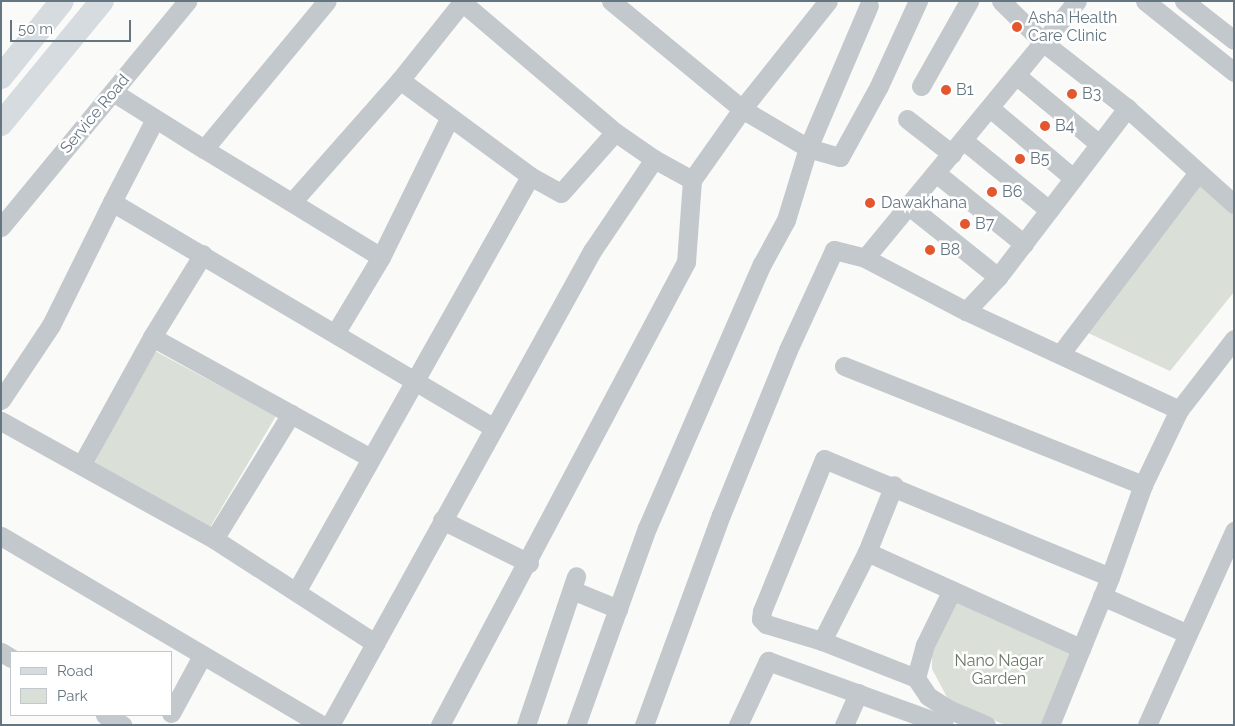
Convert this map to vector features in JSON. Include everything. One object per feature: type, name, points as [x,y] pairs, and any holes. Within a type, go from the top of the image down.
[{"type":"main road","points":[[1,77],[62,1]]},
{"type":"main road","points":[[1,124],[102,1]]},
{"type":"street","name":"Service Road","points":[[1,226],[187,1]]},
{"type":"street","points":[[204,149],[327,1]]},
{"type":"street","points":[[611,1],[742,109],[808,148],[840,157],[879,86],[918,1]]},
{"type":"street","points":[[440,725],[529,563],[686,262],[692,180],[742,109],[828,1]]},
{"type":"street","points":[[921,86],[970,1]]},
{"type":"street","points":[[1001,1],[1044,43],[1127,108],[1197,174],[1234,204]]},
{"type":"street","points":[[865,258],[1077,1]]},
{"type":"street","points":[[1145,1],[1234,72]]},
{"type":"street","points":[[1184,1],[1234,40]]},
{"type":"street","points":[[293,201],[400,80],[455,4],[615,132],[654,159],[692,180]]},
{"type":"street","points":[[576,725],[647,528],[762,264],[786,220],[808,148],[869,5]]},
{"type":"street","points":[[1016,75],[1099,144]]},
{"type":"street","points":[[400,80],[530,176],[561,192],[615,132]]},
{"type":"street","points":[[113,92],[381,256]]},
{"type":"street","points":[[990,108],[1074,178]]},
{"type":"street","points":[[966,311],[998,278],[1127,108]]},
{"type":"street","points":[[336,332],[381,256],[450,117]]},
{"type":"street","points":[[1,400],[51,325],[155,118]]},
{"type":"street","points":[[907,119],[958,147],[1049,210]]},
{"type":"street","points":[[330,725],[493,427],[592,251],[654,159]]},
{"type":"street","points":[[936,173],[1024,244]]},
{"type":"street","points":[[1061,353],[1197,174]]},
{"type":"street","points":[[297,590],[369,457],[530,176]]},
{"type":"street","points":[[112,202],[336,332],[413,382],[493,427]]},
{"type":"street","points":[[909,206],[998,278]]},
{"type":"street","points":[[644,725],[721,515],[788,350],[834,250],[865,258],[966,311],[1061,353],[1179,410]]},
{"type":"street","points":[[82,464],[152,337],[203,254]]},
{"type":"street","points":[[152,337],[369,457]]},
{"type":"street","points":[[1050,725],[1110,577],[1144,485],[1179,410],[1234,339]]},
{"type":"street","points":[[844,366],[1144,485]]},
{"type":"street","points":[[214,539],[291,414]]},
{"type":"street","points":[[1,421],[82,464],[214,539],[297,590],[375,643]]},
{"type":"street","points":[[944,719],[916,678],[822,640],[766,624],[762,619],[762,611],[824,458],[894,484],[1110,577]]},
{"type":"street","points":[[822,640],[867,552],[894,484]]},
{"type":"street","points":[[442,520],[529,563]]},
{"type":"street","points":[[1147,725],[1186,634],[1228,561],[1234,531]]},
{"type":"street","points":[[1,536],[322,725]]},
{"type":"street","points":[[867,552],[1081,648]]},
{"type":"street","points":[[526,725],[574,583],[618,609]]},
{"type":"street","points":[[916,678],[925,645],[952,590]]},
{"type":"street","points":[[1102,596],[1186,634]]},
{"type":"street","points":[[172,712],[202,656]]},
{"type":"street","points":[[738,725],[768,661],[858,693],[944,719],[986,725]]},
{"type":"street","points":[[844,725],[858,693]]},
{"type":"street","points":[[108,716],[122,725]]},
{"type":"green space","points":[[1207,175],[1234,197],[1234,292],[1170,371],[1086,332]]},
{"type":"green space","points":[[153,350],[276,416],[209,529],[94,464]]},
{"type":"green space","name":"Nano Nagar Garden","points":[[958,598],[1075,651],[1045,725],[1005,725],[949,701],[932,669],[932,654]]},
{"type":"place","name":"Asha Health Care Clinic","points":[[1017,27]]},
{"type":"place","name":"B1","points":[[946,90]]},
{"type":"place","name":"B3","points":[[1072,94]]},
{"type":"place","name":"B4","points":[[1045,126]]},
{"type":"place","name":"B5","points":[[1020,159]]},
{"type":"place","name":"B6","points":[[992,192]]},
{"type":"place","name":"Dawakhana","points":[[870,203]]},
{"type":"place","name":"B7","points":[[965,224]]},
{"type":"place","name":"B8","points":[[930,250]]}]
